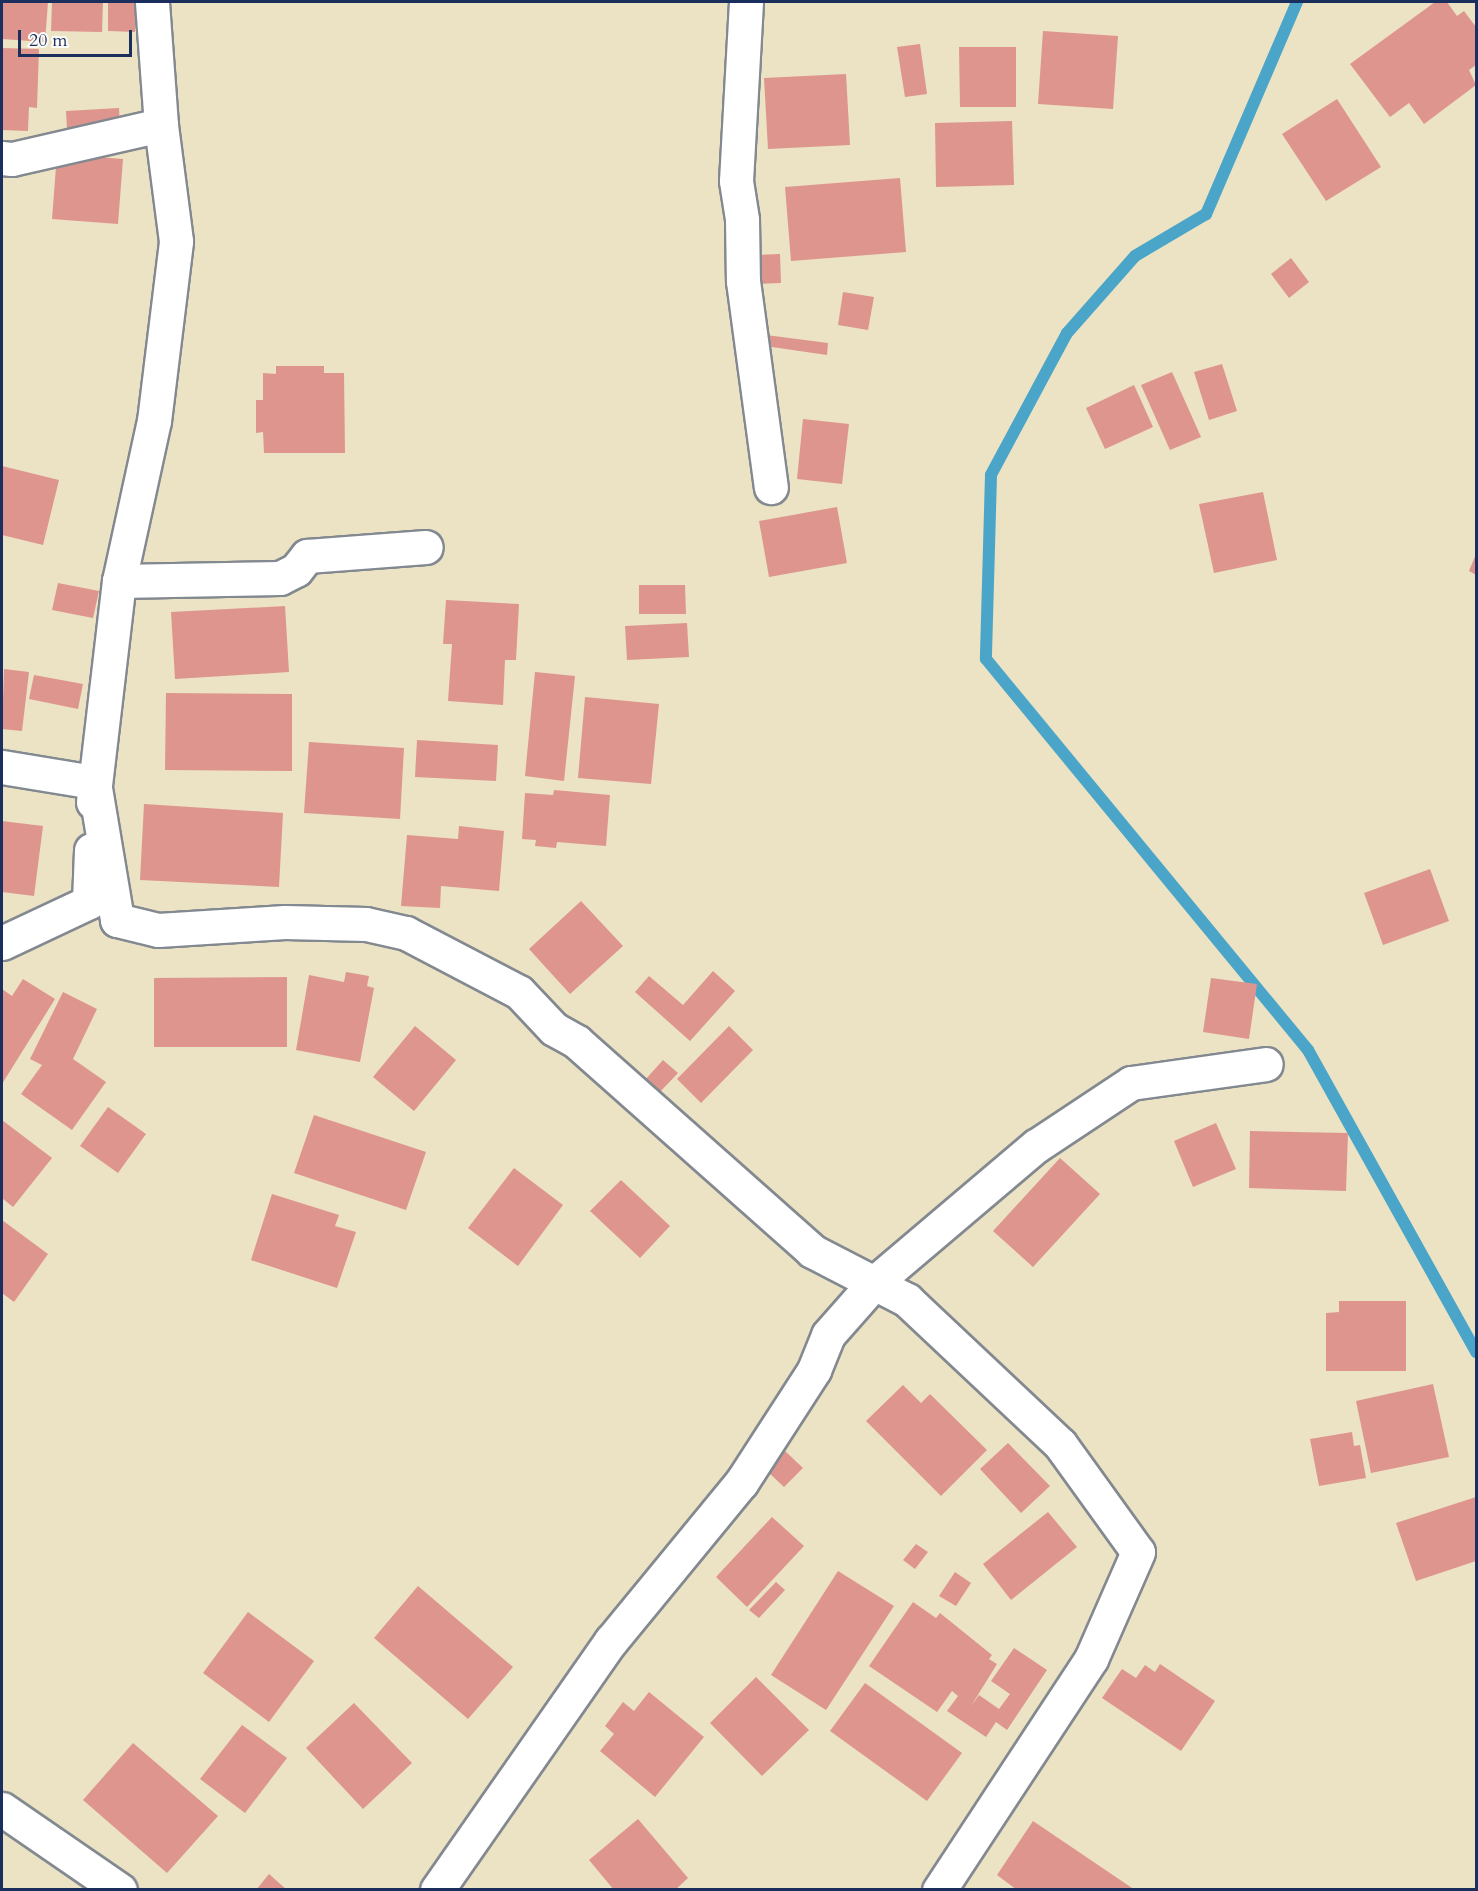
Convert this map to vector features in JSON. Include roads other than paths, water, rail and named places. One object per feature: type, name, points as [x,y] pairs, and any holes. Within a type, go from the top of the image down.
[{"type":"street","points":[[2,943],[89,902],[94,782],[119,581],[154,421],[176,241],[161,125],[152,2]]},
{"type":"street","points":[[746,2],[736,181],[742,220],[743,280],[771,487]]},
{"type":"street","points":[[2,158],[12,159],[161,125]]},
{"type":"street","points":[[119,581],[280,578],[296,570],[307,556],[426,547]]},
{"type":"street","points":[[2,767],[94,782]]},
{"type":"street","points":[[94,782],[117,920],[158,930],[285,922],[366,924],[406,933],[519,992],[554,1029],[577,1042],[812,1251],[907,1300],[1060,1444],[1138,1552],[1091,1659],[939,1890]]},
{"type":"street","points":[[437,1890],[611,1641],[741,1484],[814,1371],[828,1335],[873,1284],[1036,1146],[1131,1083],[1266,1064]]},
{"type":"street","points":[[2,1809],[120,1890]]},
{"type":"waterway","points":[[1297,2],[1206,214],[1135,256],[1067,333],[991,475],[986,659],[1308,1050],[1476,1352]]}]
